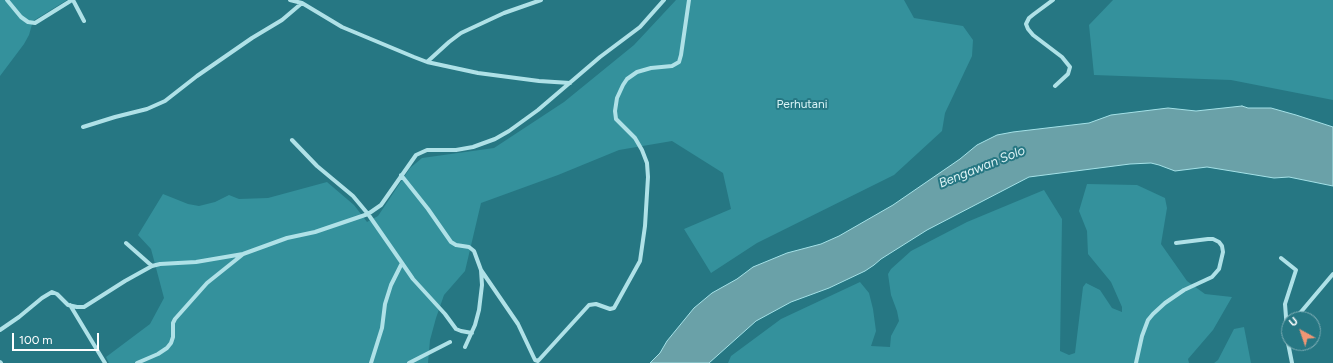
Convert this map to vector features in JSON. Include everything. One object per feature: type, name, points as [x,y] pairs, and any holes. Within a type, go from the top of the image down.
[{"type":"street","points":[[7,0],[21,17],[28,22],[35,23],[73,0],[84,21]]},
{"type":"street","points":[[290,0],[302,4],[342,27],[427,62],[478,73],[539,82],[570,84]]},
{"type":"street","points":[[427,62],[461,33],[504,13],[541,0]]},
{"type":"street","points":[[70,305],[84,307],[152,266],[160,264],[196,262],[243,254],[287,238],[316,232],[368,214],[381,205],[413,157],[427,150],[456,150],[473,147],[495,139],[509,131],[538,110],[600,57],[640,27],[664,0]]},
{"type":"street","points":[[401,175],[451,242],[456,245],[473,249],[481,270],[518,324],[536,361],[538,361],[589,305],[596,304],[610,309],[614,308],[642,256],[648,176],[647,163],[642,150],[629,131],[616,119],[615,111],[617,98],[620,90],[628,79],[637,72],[651,68],[672,66],[679,62],[689,0]]},
{"type":"street","points":[[1053,0],[1029,18],[1026,24],[1028,30],[1033,35],[1062,57],[1070,67],[1068,74],[1055,86]]},
{"type":"street","points":[[83,127],[147,109],[165,101],[197,76],[252,38],[282,20],[302,4]]},
{"type":"street","points":[[292,140],[317,166],[349,192],[368,214],[413,280],[445,314],[456,329],[461,332],[472,333]]},
{"type":"street","points":[[1136,363],[1142,336],[1148,320],[1153,314],[1165,303],[1184,290],[1212,277],[1219,269],[1223,252],[1222,246],[1219,242],[1214,239],[1208,239],[1176,243]]},
{"type":"street","points":[[126,243],[152,266]]},
{"type":"street","points":[[137,363],[158,354],[167,348],[171,343],[173,323],[175,319],[207,283],[243,254]]},
{"type":"street","points":[[1281,258],[1296,271],[1285,301],[1286,311]]},
{"type":"street","points":[[371,363],[382,328],[385,304],[402,263]]},
{"type":"street","points":[[465,347],[477,319],[481,300],[481,270]]},
{"type":"street","points":[[1302,311],[1333,274]]},
{"type":"street","points":[[0,330],[52,292],[57,294],[70,305],[105,363]]},
{"type":"street","points":[[410,363],[450,342]]},
{"type":"street","points":[[1290,351],[1292,363]]},
{"type":"green space","points":[[0,0],[67,0],[33,21],[29,35],[24,44],[0,76]]},
{"type":"green space","name":"Perhutani","points":[[676,0],[904,0],[914,18],[963,26],[973,40],[972,56],[945,113],[942,131],[894,175],[757,243],[711,273],[684,229],[731,209],[723,173],[672,141],[619,150],[558,175],[481,203],[465,271],[444,295],[436,318],[430,340],[428,363],[109,363],[106,357],[150,324],[164,298],[151,249],[138,235],[163,194],[188,204],[199,206],[215,202],[229,195],[239,199],[268,198],[327,182],[354,205],[367,222],[378,216],[410,168],[422,158],[494,148],[564,102],[634,45]]},
{"type":"green space","points":[[1113,0],[1333,0],[1333,100],[1231,80],[1094,75],[1089,25]]},
{"type":"green space","points":[[1087,184],[1137,185],[1165,198],[1167,208],[1161,244],[1187,281],[1205,294],[1232,297],[1213,330],[1188,359],[1189,363],[728,363],[731,356],[781,319],[860,282],[869,293],[873,309],[876,331],[871,346],[890,347],[891,336],[899,321],[891,295],[888,274],[891,269],[911,251],[967,222],[1044,190],[1062,219],[1060,351],[1069,355],[1075,353],[1083,287],[1086,283],[1100,290],[1112,308],[1122,312],[1122,307],[1111,282],[1088,254],[1087,231],[1079,211]]},
{"type":"green space","points":[[1244,327],[1251,363],[1214,363],[1218,360],[1234,329]]},
{"type":"water","name":"Bengawan Solo","points":[[1242,106],[1248,108],[1271,108],[1333,127],[1333,186],[1289,177],[1274,178],[1207,167],[1175,171],[1151,163],[1130,164],[1029,177],[927,230],[865,271],[829,288],[791,302],[756,321],[709,363],[650,363],[660,353],[667,341],[694,308],[712,293],[737,279],[753,267],[787,253],[821,244],[839,236],[893,205],[960,159],[977,145],[997,135],[1089,123],[1111,115],[1168,108],[1196,111]]}]
